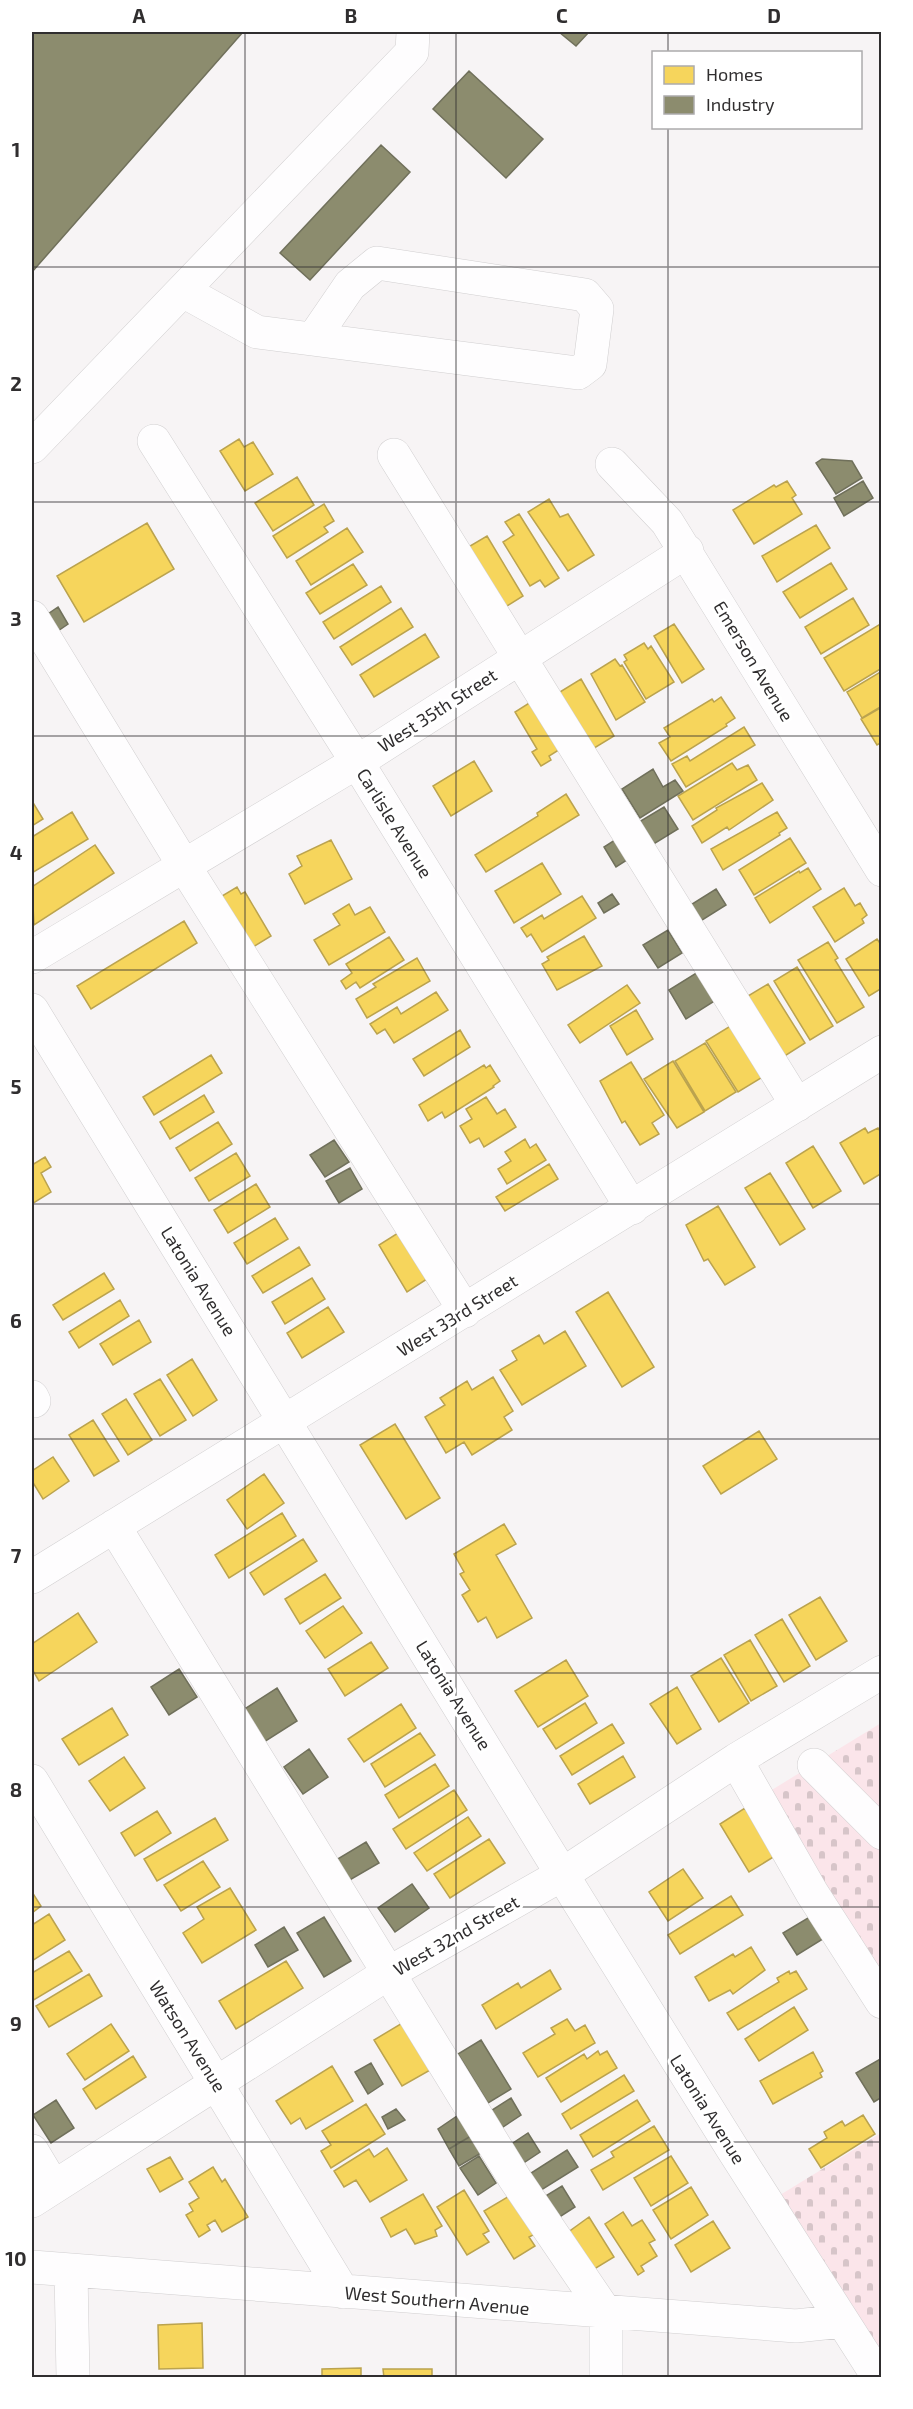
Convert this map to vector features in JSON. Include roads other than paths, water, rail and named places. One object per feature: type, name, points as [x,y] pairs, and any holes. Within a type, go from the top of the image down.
[{"type":"street","points":[[32,447],[412,52],[413,32]]},
{"type":"street","points":[[183,291],[257,332],[578,373],[590,364],[597,309],[585,296],[377,263],[350,285],[313,339]]},
{"type":"street","name":"Carlisle Avenue","points":[[154,441],[357,762],[632,1208]]},
{"type":"street","points":[[394,455],[797,1105]]},
{"type":"street","name":"Emerson Avenue","points":[[612,464],[667,522],[687,551],[882,870]]},
{"type":"street","name":"West 35th Street","points":[[32,957],[183,864],[357,762],[687,551]]},
{"type":"street","points":[[32,617],[183,864],[465,1311]]},
{"type":"street","name":"Latonia Avenue","points":[[32,1010],[563,1874],[879,2378]]},
{"type":"street","name":"West 33rd Street","points":[[32,1577],[882,1052]]},
{"type":"street","points":[[114,1526],[515,2179],[606,2313],[606,2378]]},
{"type":"street","name":"West 32nd Street","points":[[42,2194],[387,1974],[563,1874],[736,1760],[882,1672]]},
{"type":"street","points":[[736,1760],[813,1893],[882,2002]]},
{"type":"street","points":[[814,1765],[882,1833]]},
{"type":"street","name":"Watson Avenue","points":[[32,1781],[343,2292]]},
{"type":"street","points":[[32,2151],[42,2194]]},
{"type":"street","name":"West Southern Avenue","points":[[32,2267],[796,2326],[842,2321]]},
{"type":"street","points":[[71,2271],[73,2378]]}]
